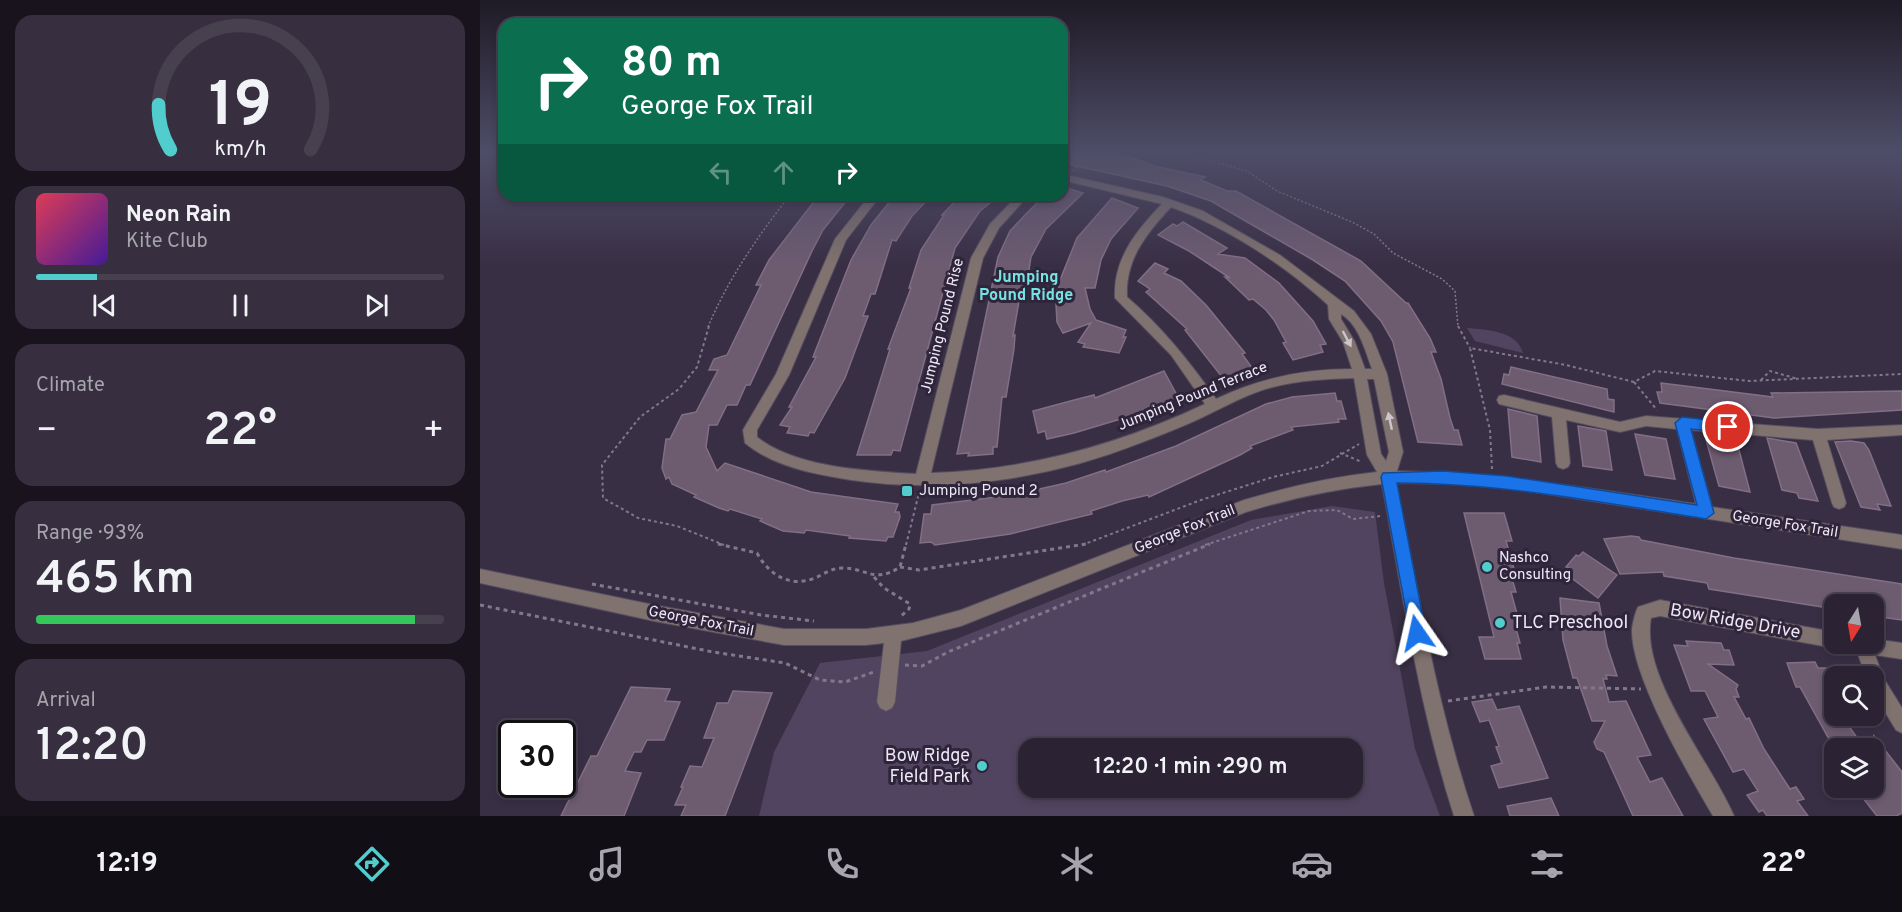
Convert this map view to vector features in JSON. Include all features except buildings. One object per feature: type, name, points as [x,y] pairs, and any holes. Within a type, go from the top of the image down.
[{"type":"street","points":[[1120,189],[1169,202],[1211,219],[1276,258],[1350,314],[1372,349],[1380,374],[1396,452],[1388,477]]},
{"type":"street","name":"Jumping Pound Terrace","points":[[871,201],[841,239],[782,375],[752,425],[749,436],[766,450],[823,469],[921,485],[1061,461],[1149,434],[1213,405],[1282,380],[1380,374]]},
{"type":"street","name":"Jumping Pound Rise","points":[[921,485],[977,258],[994,226],[1018,201]]},
{"type":"street","points":[[1169,202],[1131,248],[1121,280],[1121,298],[1174,352],[1213,405]]},
{"type":"street","points":[[1334,304],[1335,319],[1349,342],[1360,374],[1374,455],[1388,477],[1430,703],[1448,773],[1464,816]]},
{"type":"street","points":[[1504,400],[1620,427],[1646,421],[1818,435],[1902,430]]},
{"type":"street","points":[[1559,414],[1563,463]]},
{"type":"street","points":[[1682,423],[1706,513]]},
{"type":"street","points":[[1818,435],[1839,503]]},
{"type":"street","name":"George Fox Trail","points":[[480,576],[654,613],[784,637],[841,639],[893,626],[961,618],[1261,501],[1313,487],[1388,477],[1494,481],[1902,542]]},
{"type":"street","name":"Bow Ridge Drive","points":[[1724,816],[1676,729],[1657,688],[1643,648],[1639,620],[1644,612],[1660,608],[1824,638]]},
{"type":"street","points":[[886,702],[894,665],[893,626]]},
{"type":"street","points":[[1884,648],[1902,651]]},
{"type":"street","points":[[1864,654],[1877,684],[1902,724]]},
{"type":"path","points":[[1274,189],[1374,234],[1393,253],[1442,279],[1455,291],[1458,328],[1470,348],[1490,430],[1494,481]]},
{"type":"path","points":[[785,201],[758,236],[744,264],[723,292],[705,335],[705,346],[697,368],[678,388],[640,417],[629,434],[602,465],[603,498],[638,518],[677,526],[711,542],[757,553],[764,566],[777,579],[810,580],[842,568],[874,577],[891,574],[900,567],[921,485]]},
{"type":"path","points":[[1470,348],[1566,365],[1634,382],[1660,413]]},
{"type":"path","points":[[1634,382],[1655,371],[1761,381],[1902,374]]},
{"type":"path","points":[[1761,381],[1770,371],[1801,380]]},
{"type":"path","points":[[900,567],[919,570],[1080,546],[1201,500],[1273,477],[1322,466],[1340,453],[1371,438]]},
{"type":"path","points":[[1340,453],[1363,462]]},
{"type":"path","points":[[480,605],[712,652],[785,663],[820,680],[844,682],[894,665],[922,666],[948,652],[1188,551],[1309,511],[1336,510],[1353,519],[1381,516]]},
{"type":"path","points":[[874,577],[884,588],[910,604],[893,626]]},
{"type":"path","points":[[591,584],[761,615],[816,621]]},
{"type":"path","points":[[1448,701],[1546,687],[1644,689]]},
{"type":"shaded area","points":[[1467,328],[1508,336],[1520,345],[1523,353],[1475,341]]},
{"type":"shaded area","name":"Bow Ridge Field Park","points":[[1332,506],[1375,512],[1384,583],[1415,749],[1440,816],[759,816],[774,752],[820,663],[927,651],[1251,520]]},
{"type":"place","name":"Jumping Pound 2","points":[[907,491]]},
{"type":"place","name":"Nashco Consulting","points":[[1487,567]]},
{"type":"place","name":"TLC Preschool","points":[[1500,623]]},
{"type":"place","name":"Bow Ridge Field Park","points":[[982,766]]},
{"type":"district","name":"Jumping Pound Ridge","points":[[1026,287]]},
{"type":"route","points":[[1417,633],[1388,477],[1443,477],[1507,482],[1706,513],[1682,423],[1728,427]]}]
